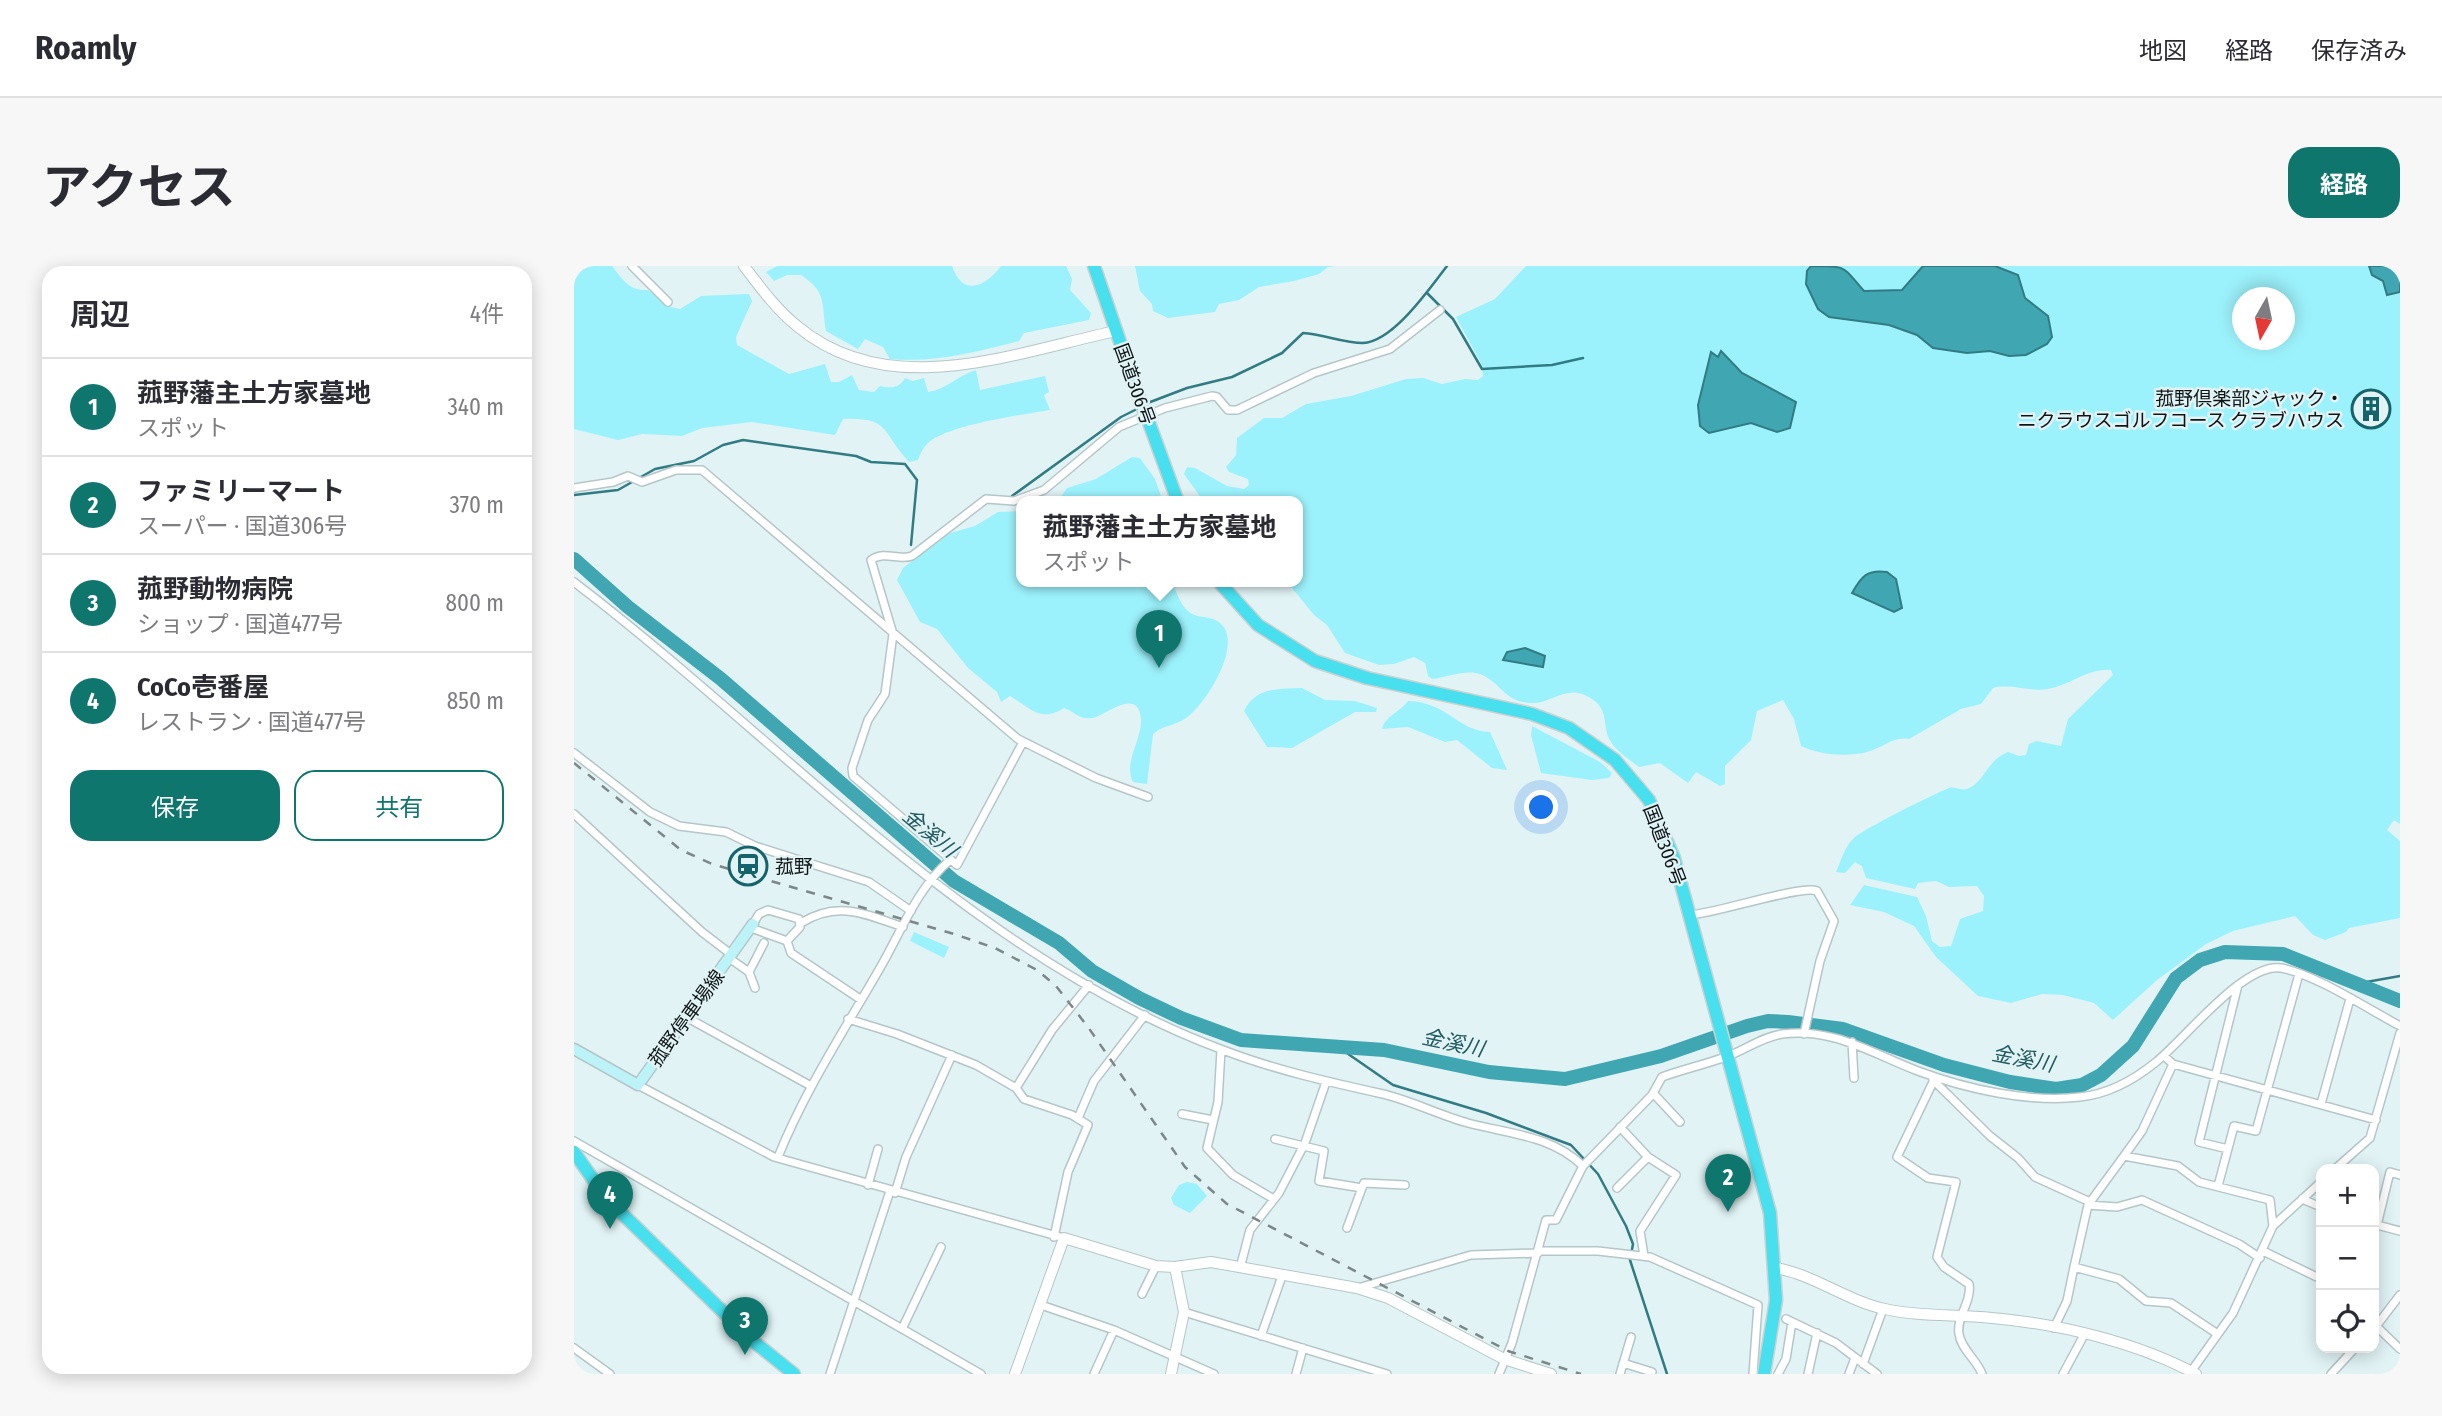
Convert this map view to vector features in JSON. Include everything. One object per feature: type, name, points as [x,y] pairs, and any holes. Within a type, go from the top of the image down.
[{"type":"highway","name":"国道306号","points":[[1094,266],[1176,496]]},
{"type":"highway","name":"国道306号","points":[[1224,587],[1258,625],[1315,661],[1367,678],[1532,714],[1569,728],[1603,750],[1633,779],[1656,813],[1674,858],[1769,1213],[1776,1268],[1774,1327],[1764,1374]]},
{"type":"highway","points":[[574,1152],[606,1198],[753,1341],[784,1369],[794,1374]]},
{"type":"main road","name":"菰野停車場線","points":[[574,1048],[638,1085],[753,924]]},
{"type":"street","points":[[632,266],[668,302]]},
{"type":"street","points":[[744,266],[798,327],[840,353],[880,365],[902,368],[945,367],[1116,331]]},
{"type":"street","points":[[1030,496],[1038,494],[1119,427],[1212,396],[1217,397],[1228,410],[1237,410],[1314,373],[1390,349],[1440,310]]},
{"type":"street","points":[[574,488],[612,482],[628,476],[638,482],[676,470],[702,470],[1023,742],[1096,778],[1148,797]]},
{"type":"street","points":[[1016,500],[986,499],[912,556],[876,556],[871,560],[893,634],[885,694],[868,720],[852,774],[948,861],[957,865],[1023,742]]},
{"type":"street","points":[[574,582],[933,880],[1020,946],[1145,1015],[1224,1049],[1326,1082],[1383,1094],[1472,1124],[1538,1139],[1566,1152],[1584,1166]]},
{"type":"street","points":[[574,753],[650,812],[679,826],[726,832],[755,846],[869,882],[911,911]]},
{"type":"street","points":[[574,814],[749,972],[755,988]]},
{"type":"street","points":[[778,1157],[811,1086],[848,1019],[911,911],[948,861]]},
{"type":"street","points":[[1689,915],[1752,904],[1808,888],[1817,891],[1834,921],[1820,961],[1804,1032]]},
{"type":"street","points":[[787,941],[801,923],[818,912],[838,909],[873,916],[903,927]]},
{"type":"street","points":[[787,941],[758,932],[753,924],[758,914],[768,910],[795,916],[801,923]]},
{"type":"street","points":[[787,941],[791,953],[860,999]]},
{"type":"street","points":[[749,972],[764,943]]},
{"type":"street","points":[[1499,1374],[1512,1343],[1546,1220],[1556,1220],[1584,1166],[1653,1093],[1662,1077],[1726,1051],[1764,1038],[1804,1032],[1852,1042],[1932,1079],[2027,1097],[2077,1098],[2109,1090],[2133,1079],[2164,1056],[2238,985],[2262,971],[2278,968],[2299,974],[2400,1026]]},
{"type":"street","points":[[2218,1186],[2234,1126],[2256,1131],[2299,974]]},
{"type":"street","points":[[1016,1088],[1052,1030],[1088,985]]},
{"type":"street","points":[[2228,1149],[2199,1142],[2238,985]]},
{"type":"street","points":[[2321,1104],[2350,999]]},
{"type":"street","points":[[1079,1118],[1094,1081],[1145,1015]]},
{"type":"street","points":[[686,1017],[811,1086]]},
{"type":"street","points":[[848,1019],[952,1055],[996,1075],[1016,1088],[1024,1099],[1079,1118],[1088,1129],[1068,1172],[1059,1238],[1041,1305],[1015,1374]]},
{"type":"street","points":[[2341,1164],[2370,1138],[2400,1033]]},
{"type":"street","points":[[1852,1042],[1854,1078]]},
{"type":"street","points":[[1224,1049],[1218,1102],[1207,1148],[1233,1175],[1272,1198]]},
{"type":"street","points":[[830,1374],[892,1192],[952,1055]]},
{"type":"street","points":[[2164,1056],[2173,1064],[2376,1120]]},
{"type":"street","points":[[2054,1328],[2067,1301],[2089,1203],[2142,1131],[2173,1064]]},
{"type":"street","points":[[1932,1079],[2035,1177],[2089,1203],[2117,1207],[2142,1200],[2316,1277]]},
{"type":"street","points":[[1932,1079],[1897,1157],[1928,1178],[1956,1182],[1937,1257],[1944,1267],[1969,1284],[1970,1292],[1959,1337],[1982,1374]]},
{"type":"street","points":[[1240,1268],[1250,1230],[1283,1187],[1311,1129],[1326,1082]]},
{"type":"street","points":[[638,1085],[736,1139],[778,1157],[1156,1266],[1175,1267],[1211,1262],[1357,1288],[1388,1298],[1504,1359],[1551,1374]]},
{"type":"street","points":[[1653,1093],[1680,1122]]},
{"type":"street","points":[[1182,1114],[1213,1120]]},
{"type":"street","points":[[1620,1127],[1648,1157],[1676,1175],[1640,1231],[1640,1255]]},
{"type":"street","points":[[1275,1139],[1324,1151],[1319,1181],[1362,1188]]},
{"type":"street","points":[[574,1141],[981,1374]]},
{"type":"street","points":[[868,1185],[878,1149]]},
{"type":"street","points":[[2124,1156],[2178,1166],[2199,1182],[2270,1200],[2273,1226]]},
{"type":"street","points":[[1617,1188],[1648,1157]]},
{"type":"street","points":[[2379,1214],[2390,1172],[2400,1174]]},
{"type":"street","points":[[1347,1228],[1364,1183],[1405,1185]]},
{"type":"street","points":[[1776,1268],[1793,1271],[1883,1309],[2054,1328],[2164,1357],[2192,1373],[2216,1333],[2233,1313],[2262,1255],[2273,1226],[2316,1186]]},
{"type":"street","points":[[2302,1199],[2316,1206]]},
{"type":"street","points":[[2379,1226],[2400,1231]]},
{"type":"street","points":[[902,1329],[941,1247]]},
{"type":"street","points":[[1357,1288],[1471,1255],[1538,1252],[1626,1254],[1659,1259],[1758,1305],[1753,1374]]},
{"type":"street","points":[[1142,1294],[1156,1266]]},
{"type":"street","points":[[1171,1374],[1184,1312],[1175,1267]]},
{"type":"street","points":[[2074,1267],[2119,1279],[2146,1301],[2171,1303],[2216,1333]]},
{"type":"street","points":[[1261,1336],[1282,1276]]},
{"type":"street","points":[[2379,1321],[2400,1295]]},
{"type":"street","points":[[1041,1305],[1114,1330],[1214,1374]]},
{"type":"street","points":[[1863,1364],[1883,1309]]},
{"type":"street","points":[[1184,1312],[1387,1374]]},
{"type":"street","points":[[1778,1374],[1786,1359],[1789,1320],[1817,1333],[1877,1374]]},
{"type":"street","points":[[1094,1374],[1114,1330]]},
{"type":"street","points":[[2379,1330],[2400,1349]]},
{"type":"street","points":[[1808,1374],[1817,1333]]},
{"type":"street","points":[[2063,1374],[2084,1335]]},
{"type":"street","points":[[1620,1374],[1632,1337]]},
{"type":"street","points":[[574,1348],[610,1374]]},
{"type":"street","points":[[1296,1374],[1303,1348]]},
{"type":"street","points":[[2331,1374],[2350,1353]]},
{"type":"street","points":[[1849,1374],[1855,1357]]},
{"type":"street","points":[[1623,1363],[1652,1372]]},
{"type":"shaded area","points":[[574,266],[612,266],[631,287],[648,290],[671,307],[680,309],[701,296],[749,294],[752,301],[736,337],[737,345],[789,374],[825,364],[831,382],[839,382],[852,375],[859,390],[874,392],[880,386],[897,386],[905,378],[913,381],[924,378],[928,392],[976,370],[980,390],[1045,376],[1049,392],[1044,395],[1050,410],[954,430],[929,442],[918,460],[909,462],[884,428],[858,419],[843,419],[835,435],[752,422],[702,428],[682,436],[642,434],[618,440],[574,429]]},
{"type":"shaded area","points":[[777,266],[952,266],[962,282],[975,286],[989,279],[1001,266],[1066,266],[1072,279],[1070,290],[1091,313],[1089,320],[1024,333],[1019,341],[987,349],[939,358],[890,359],[883,347],[865,339],[858,349],[826,331],[822,300],[816,288],[801,275],[787,275],[774,281],[766,272]]},
{"type":"shaded area","points":[[1135,266],[1337,266],[1294,281],[1259,287],[1239,300],[1219,304],[1215,312],[1168,318],[1153,311],[1152,304],[1140,291]]},
{"type":"shaded area","points":[[1526,266],[2400,266],[2400,824],[2394,820],[2387,830],[2400,841],[2400,918],[2349,928],[2346,932],[2325,940],[2313,935],[2295,916],[2233,931],[2206,944],[2157,980],[2113,1020],[2094,1003],[2063,995],[2042,994],[2011,1003],[1978,996],[1936,957],[1914,926],[1884,912],[1850,905],[1864,885],[1917,897],[1926,916],[1932,941],[1940,947],[1951,946],[1960,919],[1983,911],[1984,896],[1977,886],[1949,887],[1936,881],[1918,883],[1915,889],[1866,878],[1862,866],[1855,862],[1845,873],[1836,872],[1841,859],[1859,834],[1949,788],[1964,789],[1975,785],[1995,760],[2008,752],[2019,756],[2026,755],[2029,744],[2036,741],[2061,746],[2068,719],[2113,675],[2111,670],[2087,674],[2048,689],[2007,686],[1993,688],[1981,704],[1961,709],[1909,739],[1898,739],[1859,754],[1825,753],[1801,746],[1794,719],[1783,700],[1757,711],[1751,740],[1725,766],[1725,784],[1720,786],[1696,772],[1688,783],[1660,763],[1639,767],[1614,746],[1608,737],[1600,707],[1586,696],[1569,693],[1538,703],[1521,702],[1480,674],[1463,673],[1432,679],[1428,676],[1425,663],[1414,657],[1394,664],[1379,665],[1345,653],[1327,625],[1289,587],[1303,587],[1303,496],[1200,496],[1184,474],[1187,467],[1195,468],[1227,486],[1244,489],[1249,485],[1248,479],[1229,472],[1226,467],[1236,455],[1237,438],[1264,418],[1282,418],[1306,404],[1351,396],[1406,379],[1423,378],[1442,384],[1465,379],[1478,380],[1483,376],[1482,365],[1456,317],[1495,299]]},
{"type":"shaded area","points":[[1811,266],[1843,269],[1864,291],[1902,290],[1923,266],[1995,266],[2018,275],[2025,298],[2048,316],[2052,337],[2047,344],[2026,355],[2009,356],[1990,351],[1967,353],[1933,348],[1917,335],[1889,325],[1829,317],[1818,309],[1806,284],[1807,271]]},
{"type":"shaded area","points":[[2369,266],[2400,266],[2400,292],[2387,295],[2383,281],[2372,275]]},
{"type":"shaded area","points":[[1721,351],[1742,373],[1796,402],[1790,428],[1777,432],[1751,423],[1709,433],[1700,426],[1698,405],[1711,352],[1718,357]]},
{"type":"shaded area","points":[[1132,457],[1140,458],[1155,479],[1161,496],[1061,496],[1067,488],[1096,479]]},
{"type":"shaded area","points":[[1016,511],[1016,587],[1174,587],[1188,611],[1219,622],[1227,634],[1225,660],[1203,701],[1186,718],[1153,734],[1147,784],[1133,782],[1131,774],[1131,759],[1141,727],[1139,709],[1134,705],[1120,705],[1088,718],[1064,708],[1042,714],[1010,696],[1001,702],[997,692],[968,668],[937,629],[920,622],[897,580],[903,568],[947,534],[975,526],[998,512]]},
{"type":"shaded area","points":[[1887,572],[1896,579],[1902,608],[1894,612],[1852,593],[1865,575]]},
{"type":"shaded area","points":[[1525,648],[1545,656],[1543,667],[1503,660],[1507,652]]},
{"type":"shaded area","points":[[1302,688],[1325,700],[1355,701],[1377,708],[1376,712],[1355,712],[1292,748],[1267,747],[1244,711],[1261,693],[1276,689]]},
{"type":"shaded area","points":[[1408,701],[1433,706],[1469,727],[1490,732],[1507,770],[1492,768],[1457,740],[1445,742],[1408,727],[1382,729],[1386,721]]},
{"type":"shaded area","points":[[1532,726],[1600,762],[1612,773],[1609,778],[1592,780],[1541,773],[1531,735]]},
{"type":"shaded area","points":[[914,932],[949,947],[944,958],[910,941]]},
{"type":"shaded area","points":[[1187,1182],[1197,1184],[1207,1196],[1190,1213],[1174,1205],[1171,1198],[1179,1185]]},
{"type":"waterway","points":[[1145,404],[1187,388],[1232,377],[1282,353],[1303,333],[1356,343],[1375,340],[1386,334],[1410,312],[1447,266]]},
{"type":"waterway","points":[[1427,293],[1453,319],[1482,369],[1552,365],[1583,358]]},
{"type":"waterway","points":[[1012,496],[1121,417],[1139,408]]},
{"type":"waterway","points":[[574,495],[618,490],[655,469],[694,461],[723,445],[743,440],[856,456],[871,462],[905,464],[917,480],[911,545]]},
{"type":"waterway","name":"金溪川","points":[[574,559],[628,607],[721,679],[954,881],[1059,943],[1092,971],[1139,998],[1181,1018],[1241,1040],[1384,1050],[1489,1072],[1565,1079],[1661,1056],[1747,1026],[1768,1021],[1788,1022],[1843,1029],[1944,1065],[2010,1082],[2056,1089],[2082,1085],[2101,1075],[2133,1046],[2176,978],[2200,960],[2225,952],[2283,954],[2400,1001]]},
{"type":"waterway","points":[[2355,984],[2400,976]]},
{"type":"waterway","points":[[1341,1049],[1393,1085],[1486,1113],[1571,1145],[1598,1174],[1626,1226],[1633,1244],[1630,1260],[1667,1374]]},
{"type":"railway","points":[[574,763],[681,850],[712,864],[954,934],[995,948],[1037,970],[1056,986],[1088,1027],[1185,1167],[1227,1204],[1508,1351],[1581,1374]]},
{"type":"place","name":"菰野倶楽部ジャック・ ニクラウスゴルフコース クラブハウス","points":[[2371,409]]},
{"type":"place","name":"菰野藩主土方家墓地","points":[[1159,668]]},
{"type":"place","name":"菰野","points":[[748,866]]},
{"type":"place","name":"ファミリーマート","points":[[1728,1212]]},
{"type":"place","name":"CoCo壱番屋","points":[[610,1229]]},
{"type":"place","name":"菰野動物病院","points":[[745,1355]]}]
